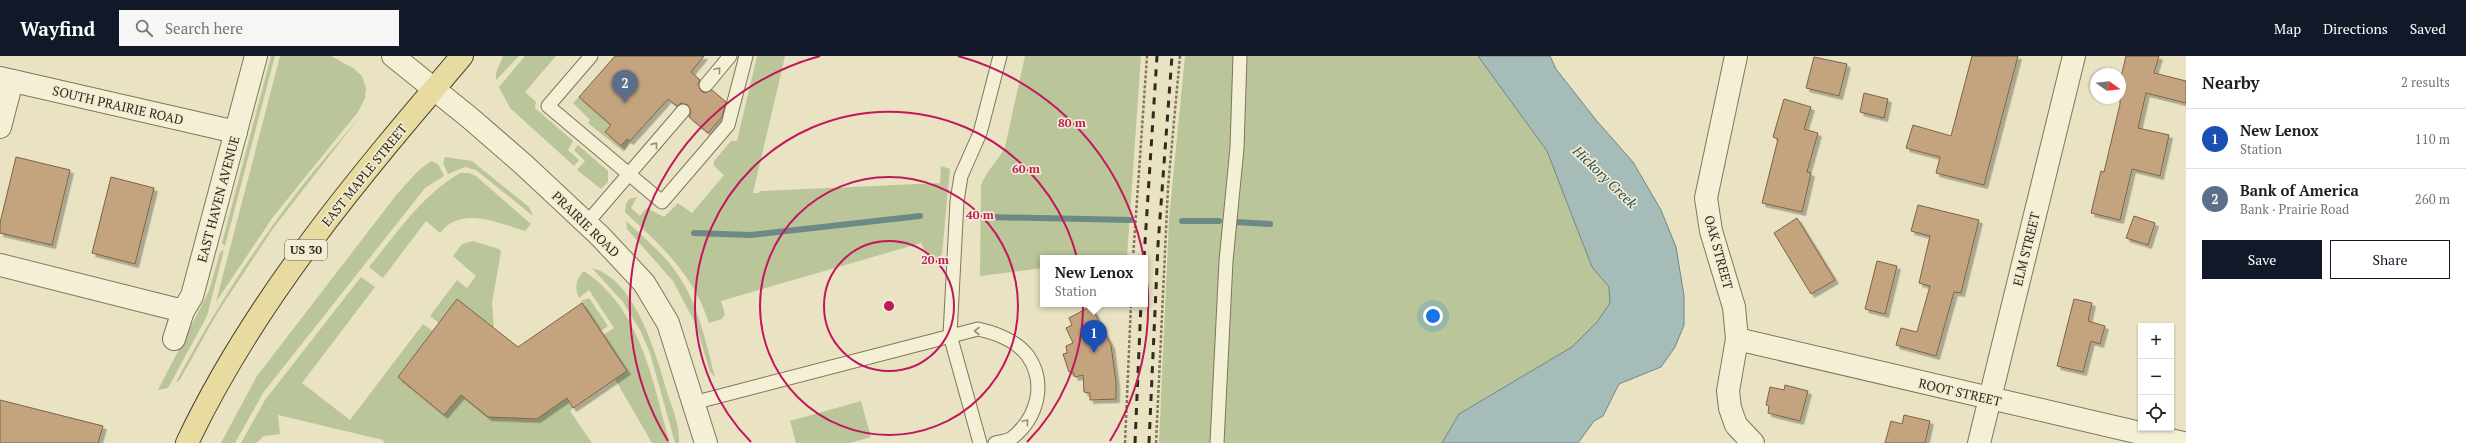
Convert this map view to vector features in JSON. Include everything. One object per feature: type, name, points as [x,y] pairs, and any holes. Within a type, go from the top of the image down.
[{"type":"main road","name":"EAST MAPLE STREET","points":[[188,443],[256,321],[337,206],[462,56]]},
{"type":"street","name":"EAST HAVEN AVENUE","points":[[174,339],[183,312],[192,296],[256,56]]},
{"type":"street","name":"PRAIRIE ROAD","points":[[393,56],[523,164],[586,224],[644,283],[668,323],[706,443]]},
{"type":"street","name":"OAK STREET","points":[[1736,56],[1706,198],[1711,231],[1734,307],[1737,339],[1728,391],[1730,408],[1736,425],[1753,443]]},
{"type":"street","name":"ELM STREET","points":[[1979,443],[2074,56]]},
{"type":"street","name":"SOUTH PRAIRIE ROAD","points":[[6,79],[236,132]]},
{"type":"street","points":[[0,127],[6,79]]},
{"type":"street","points":[[0,266],[183,312]]},
{"type":"street","name":"ROOT STREET","points":[[1737,339],[2183,443]]},
{"type":"lane","points":[[591,56],[548,106],[662,202],[728,126],[746,56]]},
{"type":"lane","points":[[706,85],[730,56]]},
{"type":"lane","points":[[980,443],[950,335],[957,201],[961,176],[980,133],[1000,56]]},
{"type":"lane","points":[[1217,443],[1226,261],[1237,148],[1240,56]]},
{"type":"lane","points":[[586,224],[630,175],[683,111]]},
{"type":"lane","points":[[693,403],[950,335],[978,329],[994,333],[1015,344],[1028,356],[1037,377],[1038,398],[1030,418],[1011,439],[995,443]]},
{"type":"path","points":[[1133,255],[1148,56]]},
{"type":"path","points":[[1156,443],[1168,187],[1180,56]]},
{"type":"path","points":[[1125,443],[1131,307]]},
{"type":"green space","points":[[271,56],[275,56],[225,246],[222,243]]},
{"type":"green space","points":[[280,56],[331,56],[353,68],[362,76],[366,88],[365,98],[358,112],[273,217],[216,302]]},
{"type":"green space","points":[[503,56],[519,56],[496,80],[496,73]]},
{"type":"green space","points":[[525,56],[556,56],[525,92],[536,102],[535,108],[573,141],[568,150],[579,160],[574,166],[510,108],[499,87]]},
{"type":"green space","points":[[757,56],[785,56],[753,193],[759,193],[760,191],[940,183],[941,166],[950,169],[942,254],[937,259],[928,258],[921,243],[721,301],[725,314],[722,319],[709,323],[703,307],[687,278],[667,253],[625,212],[626,204],[629,199],[637,197],[631,208],[640,216],[647,208],[664,217],[678,203],[692,213],[724,175],[714,166],[714,161],[731,141],[737,141]]},
{"type":"green space","points":[[1025,56],[1141,56],[1127,255],[1040,255],[1040,268],[980,276],[981,185],[1005,147]]},
{"type":"green space","points":[[1185,56],[1478,56],[1547,151],[1592,267],[1609,287],[1610,303],[1597,322],[1572,347],[1459,414],[1442,443],[1159,443],[1169,219]]},
{"type":"green space","points":[[579,97],[611,125],[605,133],[620,146],[627,139],[630,141],[624,152],[588,123],[590,120],[573,103]]},
{"type":"green space","points":[[365,110],[272,230],[218,312],[179,381],[176,382],[202,335],[260,243],[319,165]]},
{"type":"green space","points":[[578,145],[608,171],[608,182],[601,189],[577,170],[585,161],[574,150]]},
{"type":"green space","points":[[445,157],[472,161],[529,207],[533,216],[476,170],[465,167],[448,174],[443,163]]},
{"type":"green space","points":[[431,161],[438,164],[444,176],[425,188],[263,393],[235,443],[221,443],[257,376],[397,194],[419,170]]},
{"type":"green space","points":[[460,173],[469,173],[476,176],[531,224],[525,231],[481,218],[469,218],[458,220],[449,225],[440,233],[426,221],[383,278],[369,267],[421,204],[446,182]]},
{"type":"green space","points":[[626,221],[665,258],[687,289],[698,318],[715,377],[710,372],[696,325],[673,281],[627,229]]},
{"type":"green space","points":[[473,241],[499,249],[501,252],[492,303],[494,328],[457,299],[439,323],[430,316],[457,280],[467,288],[476,276],[453,256],[462,244]]},
{"type":"green space","points":[[224,250],[207,316],[168,388],[158,390],[209,291],[220,252]]},
{"type":"green space","points":[[592,268],[607,275],[621,287],[642,321],[658,361],[674,413],[679,443],[675,443],[650,353],[641,332],[623,302]]},
{"type":"green space","points":[[584,271],[604,287],[632,326],[642,348],[650,372],[670,443],[652,443],[615,379],[627,371],[603,335],[614,328],[589,290],[579,298],[576,287],[579,277]]},
{"type":"green space","points":[[361,277],[375,287],[302,383],[350,420],[423,324],[433,331],[398,377],[443,415],[461,395],[537,419],[567,398],[573,408],[570,411],[592,443],[384,443],[383,440],[278,415],[280,434],[264,436],[256,443],[241,443],[265,400]]},
{"type":"green space","points":[[589,298],[608,326],[601,331],[581,301]]},
{"type":"green space","points":[[861,401],[871,437],[850,443],[796,443],[790,421]]},
{"type":"water","name":"Hickory Creek","points":[[1478,56],[1550,56],[1556,69],[1596,120],[1633,162],[1661,210],[1676,247],[1684,296],[1684,325],[1675,347],[1661,367],[1619,384],[1603,416],[1594,421],[1578,443],[1442,443],[1459,414],[1572,347],[1597,322],[1610,303],[1609,287],[1592,267],[1547,151]]},
{"type":"building","points":[[615,56],[704,56],[691,72],[700,80],[698,84],[701,91],[705,93],[712,90],[726,102],[722,117],[708,133],[689,117],[691,112],[688,105],[681,103],[677,106],[668,99],[630,141],[627,139],[621,146],[605,132],[611,125],[579,97]]},
{"type":"building","points":[[1972,56],[2018,56],[1984,185],[1936,173],[1940,157],[1906,148],[1913,125],[1951,136]]},
{"type":"building","points":[[2126,56],[2159,56],[2154,73],[2186,81],[2186,103],[2146,93],[2138,128],[2169,135],[2160,176],[2132,169],[2120,220],[2091,213],[2101,171],[2104,172],[2120,104],[2126,104],[2126,68],[2123,68]]},
{"type":"building","points":[[1814,57],[1847,64],[1839,96],[1806,88]]},
{"type":"building","points":[[1864,93],[1888,99],[1884,118],[1860,112]]},
{"type":"building","points":[[1784,99],[1811,107],[1804,129],[1818,133],[1807,172],[1811,173],[1802,212],[1762,203],[1778,139],[1773,137]]},
{"type":"building","points":[[16,157],[70,170],[52,245],[0,233],[0,223]]},
{"type":"building","points":[[111,177],[154,188],[135,264],[92,253]]},
{"type":"building","points":[[1918,205],[1979,220],[1961,293],[1954,292],[1936,356],[1896,345],[1901,328],[1917,332],[1930,286],[1919,283],[1930,236],[1911,231]]},
{"type":"building","points":[[2134,216],[2155,223],[2148,245],[2126,238]]},
{"type":"building","points":[[1797,218],[1835,280],[1811,294],[1774,233]]},
{"type":"building","points":[[1877,261],[1897,266],[1885,314],[1865,309]]},
{"type":"building","points":[[457,299],[518,347],[582,303],[627,371],[573,408],[567,398],[537,419],[488,417],[461,395],[444,415],[398,377]]},
{"type":"building","points":[[2074,299],[2092,303],[2088,321],[2105,326],[2100,344],[2091,341],[2083,372],[2057,366]]},
{"type":"building","points":[[1092,307],[1111,345],[1116,382],[1116,399],[1090,400],[1090,393],[1084,392],[1083,375],[1075,377],[1073,372],[1069,372],[1063,354],[1067,353],[1066,346],[1073,343],[1066,328],[1072,325],[1069,318]]},
{"type":"building","points":[[1785,385],[1808,391],[1800,421],[1768,413],[1769,406],[1766,405],[1770,387],[1784,390]]},
{"type":"building","points":[[0,400],[103,426],[98,443],[0,443]]},
{"type":"building","points":[[1904,415],[1930,421],[1925,443],[1885,443],[1891,421],[1902,424]]},
{"type":"waterway","points":[[694,233],[751,235],[920,216]]},
{"type":"waterway","points":[[987,217],[1131,220]]},
{"type":"waterway","points":[[1182,221],[1219,221]]},
{"type":"waterway","points":[[1235,222],[1270,224]]},
{"type":"railway","points":[[1144,255],[1157,56]]},
{"type":"railway","points":[[1149,443],[1158,245],[1172,56]]},
{"type":"railway","points":[[1135,443],[1141,307]]},
{"type":"place","name":"Bank of America","points":[[625,103]]},
{"type":"place","name":"New Lenox","points":[[1094,353]]}]
